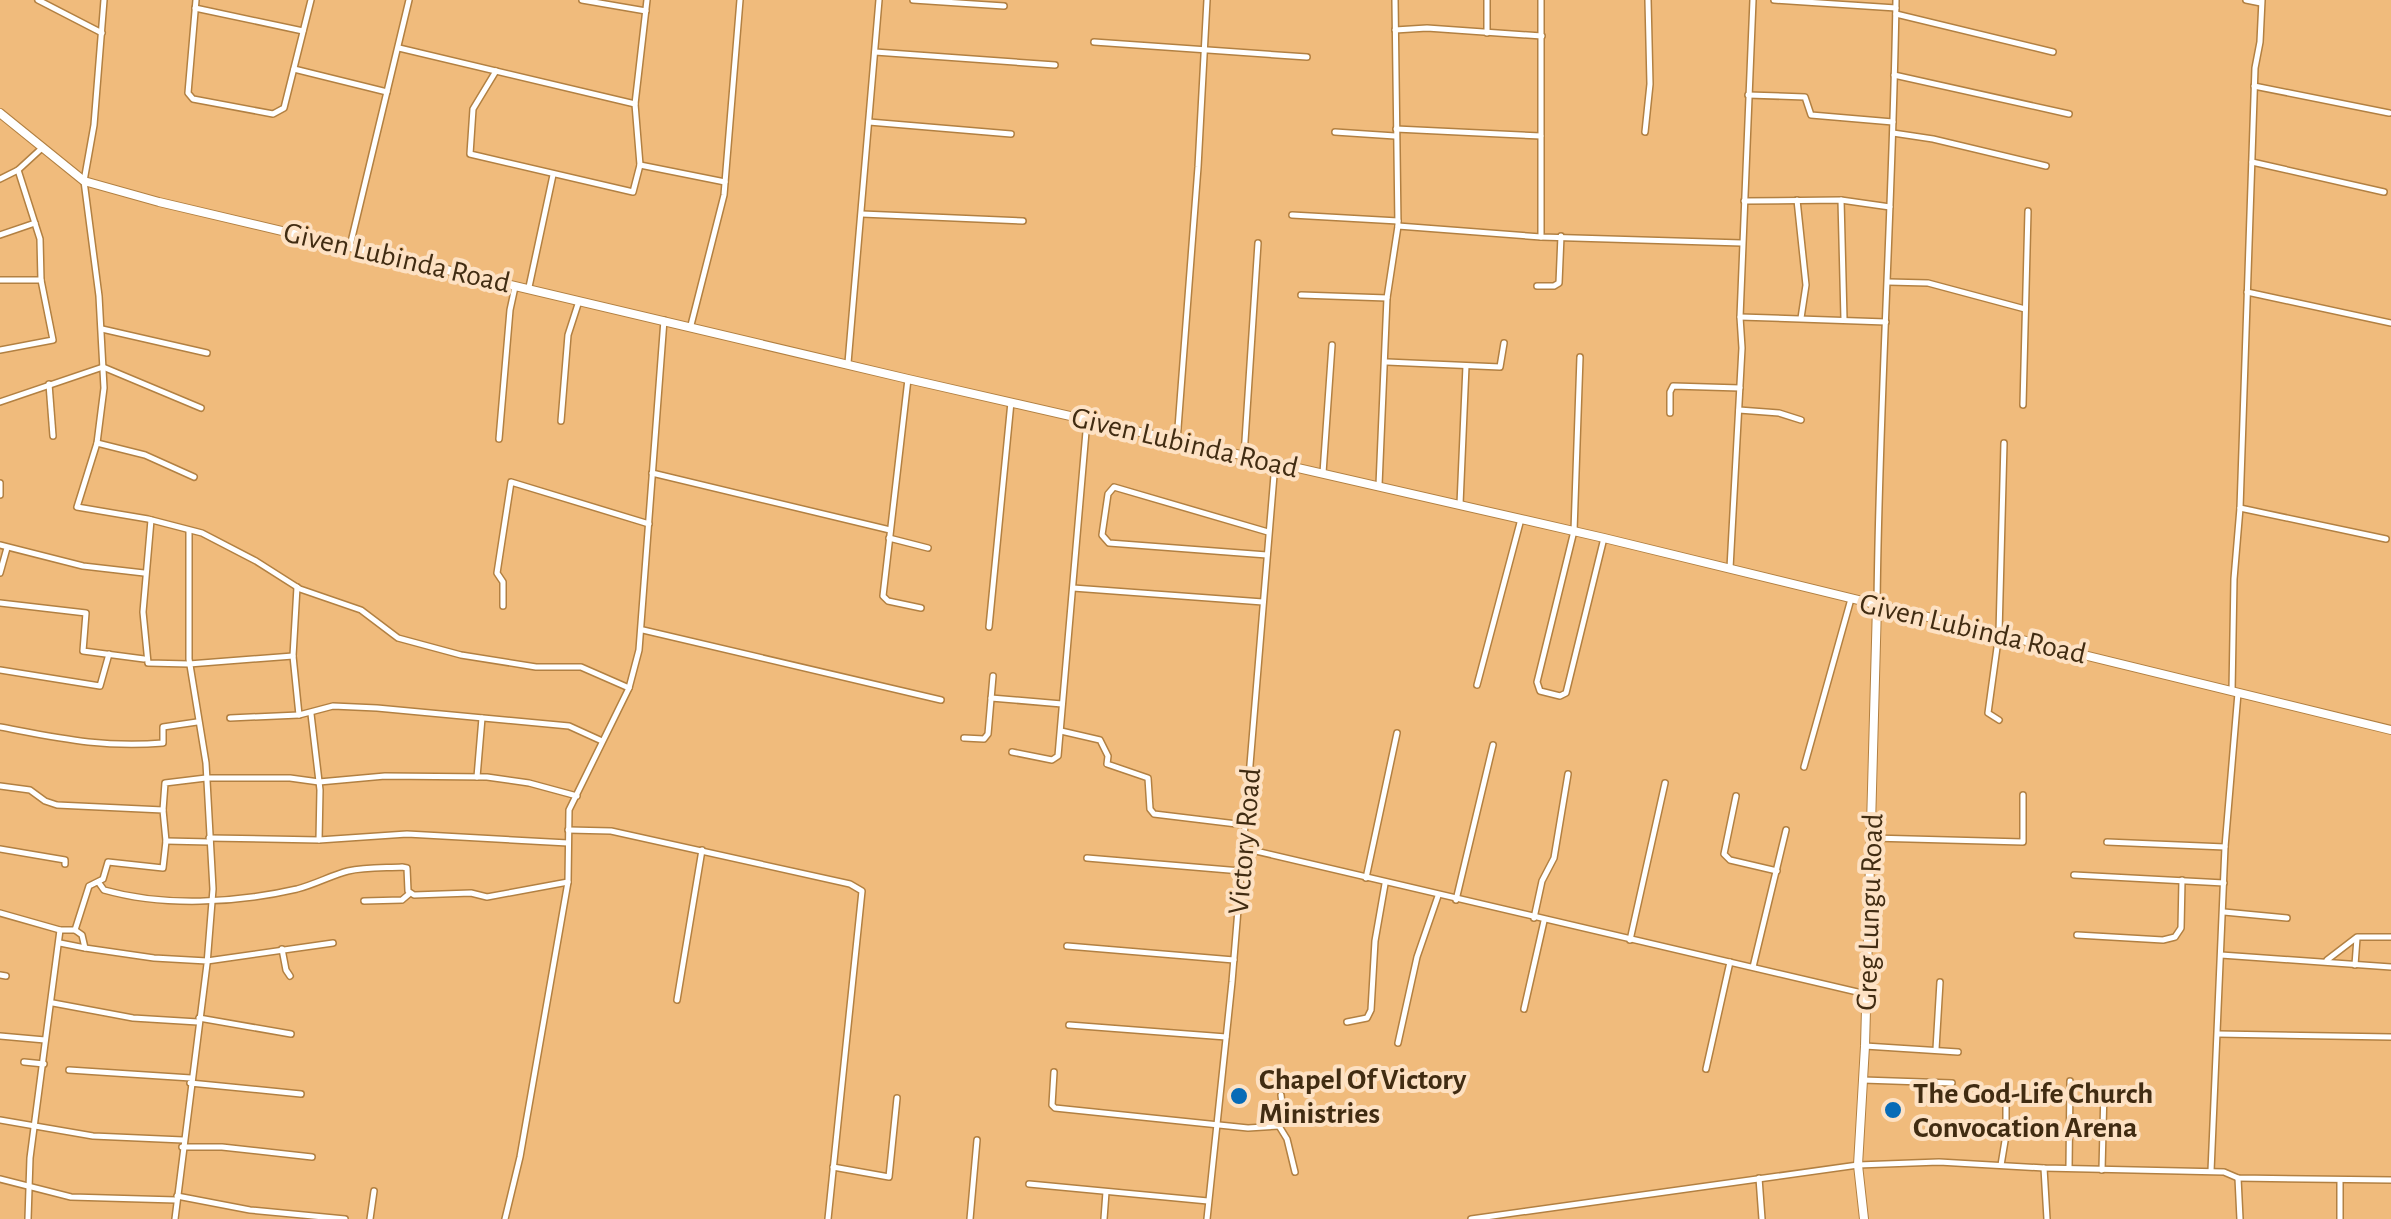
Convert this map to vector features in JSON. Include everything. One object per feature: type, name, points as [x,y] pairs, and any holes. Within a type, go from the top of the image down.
[{"type":"street","points":[[38,0],[103,33]]},
{"type":"street","points":[[104,0],[94,125],[84,181],[103,367],[97,443],[77,507],[152,520],[202,534],[297,587],[360,610],[398,638],[456,654],[536,667],[580,667],[630,688]]},
{"type":"street","points":[[196,0],[188,93],[193,99],[230,108],[280,112],[311,0]]},
{"type":"street","points":[[350,246],[410,0]]},
{"type":"street","points":[[582,0],[646,11]]},
{"type":"street","points":[[496,71],[473,109],[468,152],[474,157],[630,193],[636,188],[640,165],[634,104],[647,0]]},
{"type":"street","points":[[691,326],[726,182],[740,0]]},
{"type":"street","points":[[848,362],[878,0]]},
{"type":"street","points":[[913,0],[1004,6]]},
{"type":"street","points":[[1177,441],[1207,0]]},
{"type":"street","points":[[1379,485],[1388,298],[1398,223],[1395,0]]},
{"type":"street","points":[[1487,0],[1487,33]]},
{"type":"street","points":[[1541,0],[1541,237]]},
{"type":"street","points":[[1645,132],[1650,84],[1648,0]]},
{"type":"street","points":[[1730,568],[1753,0]]},
{"type":"street","points":[[1774,0],[1896,7],[2052,52]]},
{"type":"street","points":[[2211,1171],[2235,692],[2234,579],[2240,508],[2254,86],[2262,1],[2246,0]]},
{"type":"street","points":[[1877,605],[1879,427],[1888,282],[1896,7]]},
{"type":"street","points":[[195,8],[303,31]]},
{"type":"street","points":[[1394,30],[1427,28],[1542,36]]},
{"type":"street","points":[[1094,42],[1308,58]]},
{"type":"street","points":[[398,48],[634,104]]},
{"type":"street","points":[[875,52],[1055,65]]},
{"type":"street","points":[[294,69],[386,92]]},
{"type":"street","points":[[1894,75],[2069,114]]},
{"type":"street","points":[[2254,86],[2389,113]]},
{"type":"street","points":[[1748,94],[1805,97],[1809,114],[1815,116],[1893,122]]},
{"type":"street","name":"Given Lubinda Road","points":[[0,113],[84,181],[908,378],[1604,538],[2391,730]]},
{"type":"street","points":[[869,122],[1011,134]]},
{"type":"street","points":[[1334,132],[1541,136]]},
{"type":"street","points":[[1893,133],[2046,166]]},
{"type":"street","points":[[0,179],[18,170],[42,148]]},
{"type":"street","points":[[2252,162],[2384,192]]},
{"type":"street","points":[[640,165],[726,182]]},
{"type":"street","points":[[0,350],[53,340],[41,280],[40,239],[18,170]]},
{"type":"street","points":[[529,287],[553,175]]},
{"type":"street","points":[[1798,200],[1806,285],[1801,318]]},
{"type":"street","points":[[1744,202],[1841,200],[1891,207]]},
{"type":"street","points":[[1841,200],[1844,319]]},
{"type":"street","points":[[2022,405],[2028,211]]},
{"type":"street","points":[[862,214],[1023,221]]},
{"type":"street","points":[[1292,215],[1541,237],[1742,244]]},
{"type":"street","points":[[0,235],[35,223]]},
{"type":"street","points":[[1537,286],[1554,286],[1559,282],[1560,236]]},
{"type":"street","points":[[1244,456],[1258,243]]},
{"type":"street","points":[[0,280],[41,280]]},
{"type":"street","points":[[1888,282],[1928,283],[2025,309]]},
{"type":"street","points":[[499,439],[510,310],[516,284]]},
{"type":"street","points":[[2247,292],[2391,323]]},
{"type":"street","points":[[1301,295],[1388,298]]},
{"type":"street","points":[[561,421],[568,335],[580,299]]},
{"type":"street","points":[[1740,316],[1886,322]]},
{"type":"street","points":[[506,1219],[568,882],[570,810],[630,688],[642,630],[664,320]]},
{"type":"street","points":[[102,329],[207,353]]},
{"type":"street","points":[[1386,362],[1500,366],[1504,343]]},
{"type":"street","points":[[1324,473],[1332,345]]},
{"type":"street","points":[[1580,357],[1574,531],[1537,682],[1540,691],[1560,696],[1567,689],[1604,538]]},
{"type":"street","points":[[1460,504],[1466,366]]},
{"type":"street","points":[[0,402],[103,367],[202,408]]},
{"type":"street","points":[[908,378],[884,596],[888,601],[920,608]]},
{"type":"street","points":[[49,384],[53,436]]},
{"type":"street","points":[[1670,413],[1670,392],[1674,386],[1740,388]]},
{"type":"street","points":[[989,627],[1012,402]]},
{"type":"street","points":[[1739,410],[1780,413],[1801,420]]},
{"type":"street","points":[[1012,752],[1056,760],[1088,420]]},
{"type":"street","points":[[97,443],[145,456],[194,476]]},
{"type":"street","points":[[1998,720],[1988,713],[1999,633],[2004,443]]},
{"type":"street","name":"Victory Road","points":[[1207,1219],[1242,872],[1275,463]]},
{"type":"street","points":[[652,473],[890,530]]},
{"type":"street","points":[[503,606],[503,582],[498,573],[511,482],[650,524]]},
{"type":"street","points":[[0,483],[0,495]]},
{"type":"street","points":[[1267,555],[1109,543],[1102,536],[1108,494],[1114,487],[1268,532]]},
{"type":"street","points":[[2240,508],[2386,539]]},
{"type":"street","points":[[1478,685],[1521,519]]},
{"type":"street","points":[[146,659],[142,612],[152,520]]},
{"type":"street","points":[[175,1219],[208,961],[212,899],[206,778],[189,664],[189,531]]},
{"type":"street","points":[[889,538],[928,548]]},
{"type":"street","points":[[0,573],[3,547],[83,566],[145,573]]},
{"type":"street","points":[[297,587],[292,656],[299,714]]},
{"type":"street","points":[[1073,588],[1263,602]]},
{"type":"street","points":[[1804,767],[1851,599]]},
{"type":"street","points":[[0,604],[86,613],[83,650],[146,659],[152,665],[292,656]]},
{"type":"street","name":"Greg Lungu Road","points":[[1864,1219],[1858,1165],[1877,605]]},
{"type":"street","points":[[642,630],[941,700]]},
{"type":"street","points":[[0,670],[100,686],[110,654]]},
{"type":"street","points":[[964,738],[986,737],[993,676]]},
{"type":"street","points":[[991,698],[1062,704]]},
{"type":"street","points":[[230,718],[311,714],[325,708],[351,706],[569,726],[603,741]]},
{"type":"street","points":[[311,714],[319,782],[319,840]]},
{"type":"street","points":[[478,776],[482,718]]},
{"type":"street","points":[[0,727],[117,746],[163,743],[164,726],[197,722]]},
{"type":"street","points":[[1061,731],[1100,740],[1108,756],[1107,764],[1148,778],[1150,809],[1154,814],[1245,825]]},
{"type":"street","points":[[1366,878],[1397,733]]},
{"type":"street","points":[[1456,900],[1493,745]]},
{"type":"street","points":[[1534,918],[1542,882],[1554,858],[1568,774]]},
{"type":"street","points":[[75,930],[89,886],[99,883],[110,862],[162,868],[166,841],[165,783],[206,778],[319,782],[385,776],[478,776],[530,783],[576,796]]},
{"type":"street","points":[[1630,940],[1665,783]]},
{"type":"street","points":[[0,786],[30,790],[58,805],[163,810]]},
{"type":"street","points":[[1736,796],[1724,854],[1730,860],[1776,871]]},
{"type":"street","points":[[1872,838],[2023,842],[2024,796]]},
{"type":"street","points":[[568,830],[611,832],[702,850],[850,884],[862,892],[828,1219]]},
{"type":"street","points":[[1753,967],[1786,830]]},
{"type":"street","points":[[166,841],[319,840],[407,834],[568,843]]},
{"type":"street","points":[[2107,842],[2226,847]]},
{"type":"street","points":[[1243,848],[1866,994]]},
{"type":"street","points":[[0,849],[65,860],[66,864]]},
{"type":"street","points":[[677,1000],[702,850]]},
{"type":"street","points":[[1086,858],[1242,872]]},
{"type":"street","points":[[99,883],[104,890],[144,898],[212,899],[288,890],[329,880],[344,872],[402,867],[407,868],[410,894]]},
{"type":"street","points":[[2074,874],[2224,884]]},
{"type":"street","points":[[2076,935],[2163,940],[2175,937],[2181,928],[2182,880]]},
{"type":"street","points":[[364,901],[402,900],[410,894],[472,893],[487,897],[568,882]]},
{"type":"street","points":[[1346,1022],[1367,1018],[1372,1010],[1374,952],[1386,883]]},
{"type":"street","points":[[1398,1043],[1418,957],[1438,896]]},
{"type":"street","points":[[2224,912],[2287,918]]},
{"type":"street","points":[[0,913],[60,930],[75,930],[82,935],[86,948]]},
{"type":"street","points":[[1524,1009],[1544,920]]},
{"type":"street","points":[[28,1219],[34,1126],[60,930]]},
{"type":"street","points":[[2326,961],[2357,937],[2391,937]]},
{"type":"street","points":[[2355,965],[2357,937]]},
{"type":"street","points":[[60,943],[154,958],[208,961],[334,942]]},
{"type":"street","points":[[1067,946],[1234,960]]},
{"type":"street","points":[[282,950],[290,976]]},
{"type":"street","points":[[2221,956],[2391,967]]},
{"type":"street","points":[[1706,1068],[1730,962]]},
{"type":"street","points":[[1936,1049],[1940,982]]},
{"type":"street","points":[[52,1002],[132,1018],[199,1020],[291,1034]]},
{"type":"street","points":[[1069,1025],[1226,1037]]},
{"type":"street","points":[[2218,1034],[2391,1038]]},
{"type":"street","points":[[0,1036],[45,1040]]},
{"type":"street","points":[[1865,1046],[1958,1052]]},
{"type":"street","points":[[24,1062],[44,1064]]},
{"type":"street","points":[[69,1070],[300,1094]]},
{"type":"street","points":[[1054,1072],[1054,1108],[1248,1128],[1279,1126]]},
{"type":"street","points":[[1863,1080],[1952,1083]]},
{"type":"street","points":[[2069,1169],[2070,1082]]},
{"type":"street","points":[[2001,1165],[2006,1135],[2006,1084]]},
{"type":"street","points":[[2102,1170],[2104,1089]]},
{"type":"street","points":[[1282,1095],[1279,1126],[1296,1172]]},
{"type":"street","points":[[833,1166],[889,1177],[897,1098]]},
{"type":"street","points":[[0,1120],[93,1136],[312,1157]]},
{"type":"street","points":[[970,1219],[977,1140]]},
{"type":"street","points":[[1471,1219],[1858,1165],[1939,1162],[2211,1171],[2231,1173],[2238,1178],[2391,1180]]},
{"type":"street","points":[[2044,1168],[2047,1219]]},
{"type":"street","points":[[1760,1178],[1762,1219]]},
{"type":"street","points":[[2238,1178],[2240,1219]]},
{"type":"street","points":[[0,1179],[71,1197],[177,1198],[345,1219]]},
{"type":"street","points":[[2340,1182],[2340,1219]]},
{"type":"street","points":[[1029,1184],[1208,1201]]},
{"type":"street","points":[[370,1219],[374,1191]]},
{"type":"street","points":[[1104,1219],[1106,1191]]},
{"type":"place","name":"Chapel Of Victory Ministries","points":[[1239,1096]]},
{"type":"place","name":"The God-Life Church Convocation Arena","points":[[1893,1110]]}]
